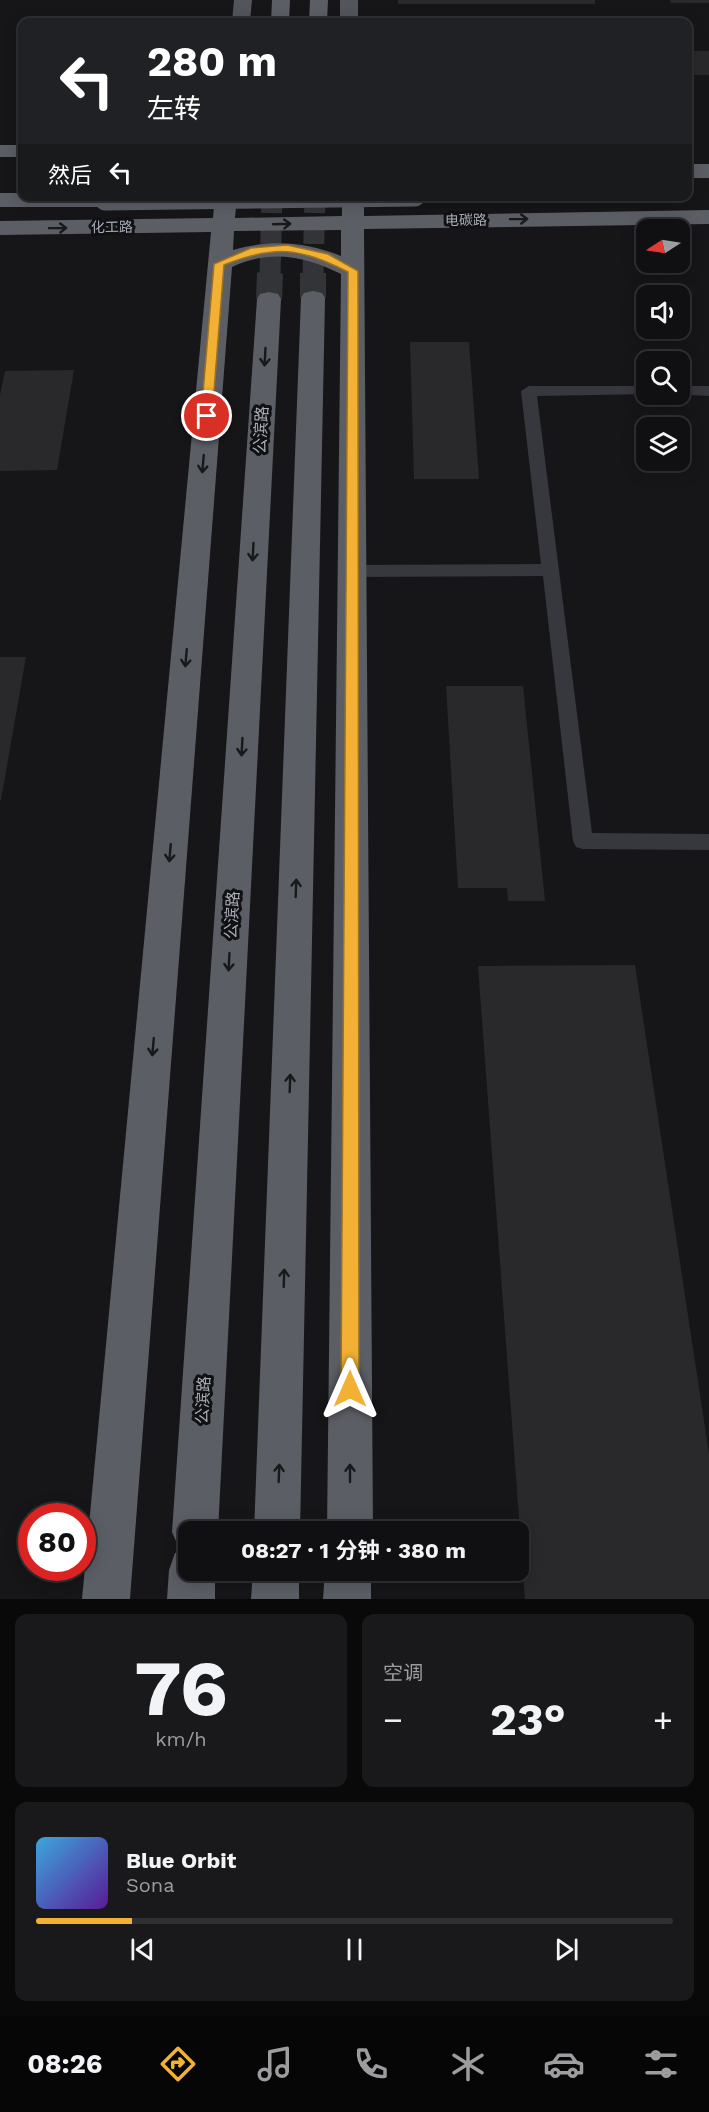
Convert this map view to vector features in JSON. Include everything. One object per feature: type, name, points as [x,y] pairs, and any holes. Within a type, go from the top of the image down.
[{"type":"highway","points":[[280,18],[281,0]]},
{"type":"highway","points":[[318,18],[319,0]]},
{"type":"highway","points":[[0,151],[18,151]]},
{"type":"highway","points":[[692,151],[709,151]]},
{"type":"highway","points":[[692,171],[709,171]]},
{"type":"highway","points":[[0,200],[18,200]]},
{"type":"highway","points":[[350,1521],[353,209]]},
{"type":"highway","name":"电碳路","points":[[225,211],[353,209],[709,217]]},
{"type":"highway","points":[[106,1599],[225,211]]},
{"type":"highway","name":"化工路","points":[[0,228],[225,211]]},
{"type":"highway","points":[[219,264],[254,250],[287,248],[324,256],[353,271]]},
{"type":"highway","points":[[277,1521],[313,298]]},
{"type":"highway","name":"公滨路","points":[[196,1521],[268,299]]},
{"type":"highway","points":[[191,1599],[192,1581]]},
{"type":"highway","points":[[275,1599],[276,1581]]},
{"type":"highway","points":[[347,1599],[348,1581]]},
{"type":"main road","points":[[241,18],[243,0]]},
{"type":"main road","points":[[349,0],[349,18]]},
{"type":"lane","points":[[636,391],[529,391],[583,841],[709,842]]},
{"type":"lane","points":[[690,391],[709,391]]},
{"type":"lane","points":[[352,571],[550,570]]},
{"type":"building","points":[[398,0],[595,0],[595,4],[398,4]]},
{"type":"building","points":[[670,0],[709,0],[709,3],[671,3]]},
{"type":"building","points":[[692,51],[709,51],[709,75],[692,75]]},
{"type":"building","points":[[410,342],[469,342],[479,479],[414,479]]},
{"type":"building","points":[[74,370],[57,470],[0,471],[0,395],[5,371]]},
{"type":"building","points":[[0,657],[26,657],[1,800],[0,800]]},
{"type":"building","points":[[446,686],[523,686],[545,901],[508,901],[507,888],[458,888]]},
{"type":"building","points":[[635,965],[709,1454],[709,1599],[525,1599],[524,1581],[529,1581],[529,1521],[519,1521],[478,966]]},
{"type":"tunnel","points":[[270,275],[272,201]]},
{"type":"tunnel","points":[[313,275],[315,201]]},
{"type":"tunnel","points":[[269,299],[270,273]]},
{"type":"tunnel","points":[[313,275],[313,298]]},
{"type":"route","points":[[207,416],[219,264],[238,254],[254,250],[287,248],[324,256],[353,271],[350,1389]]}]
